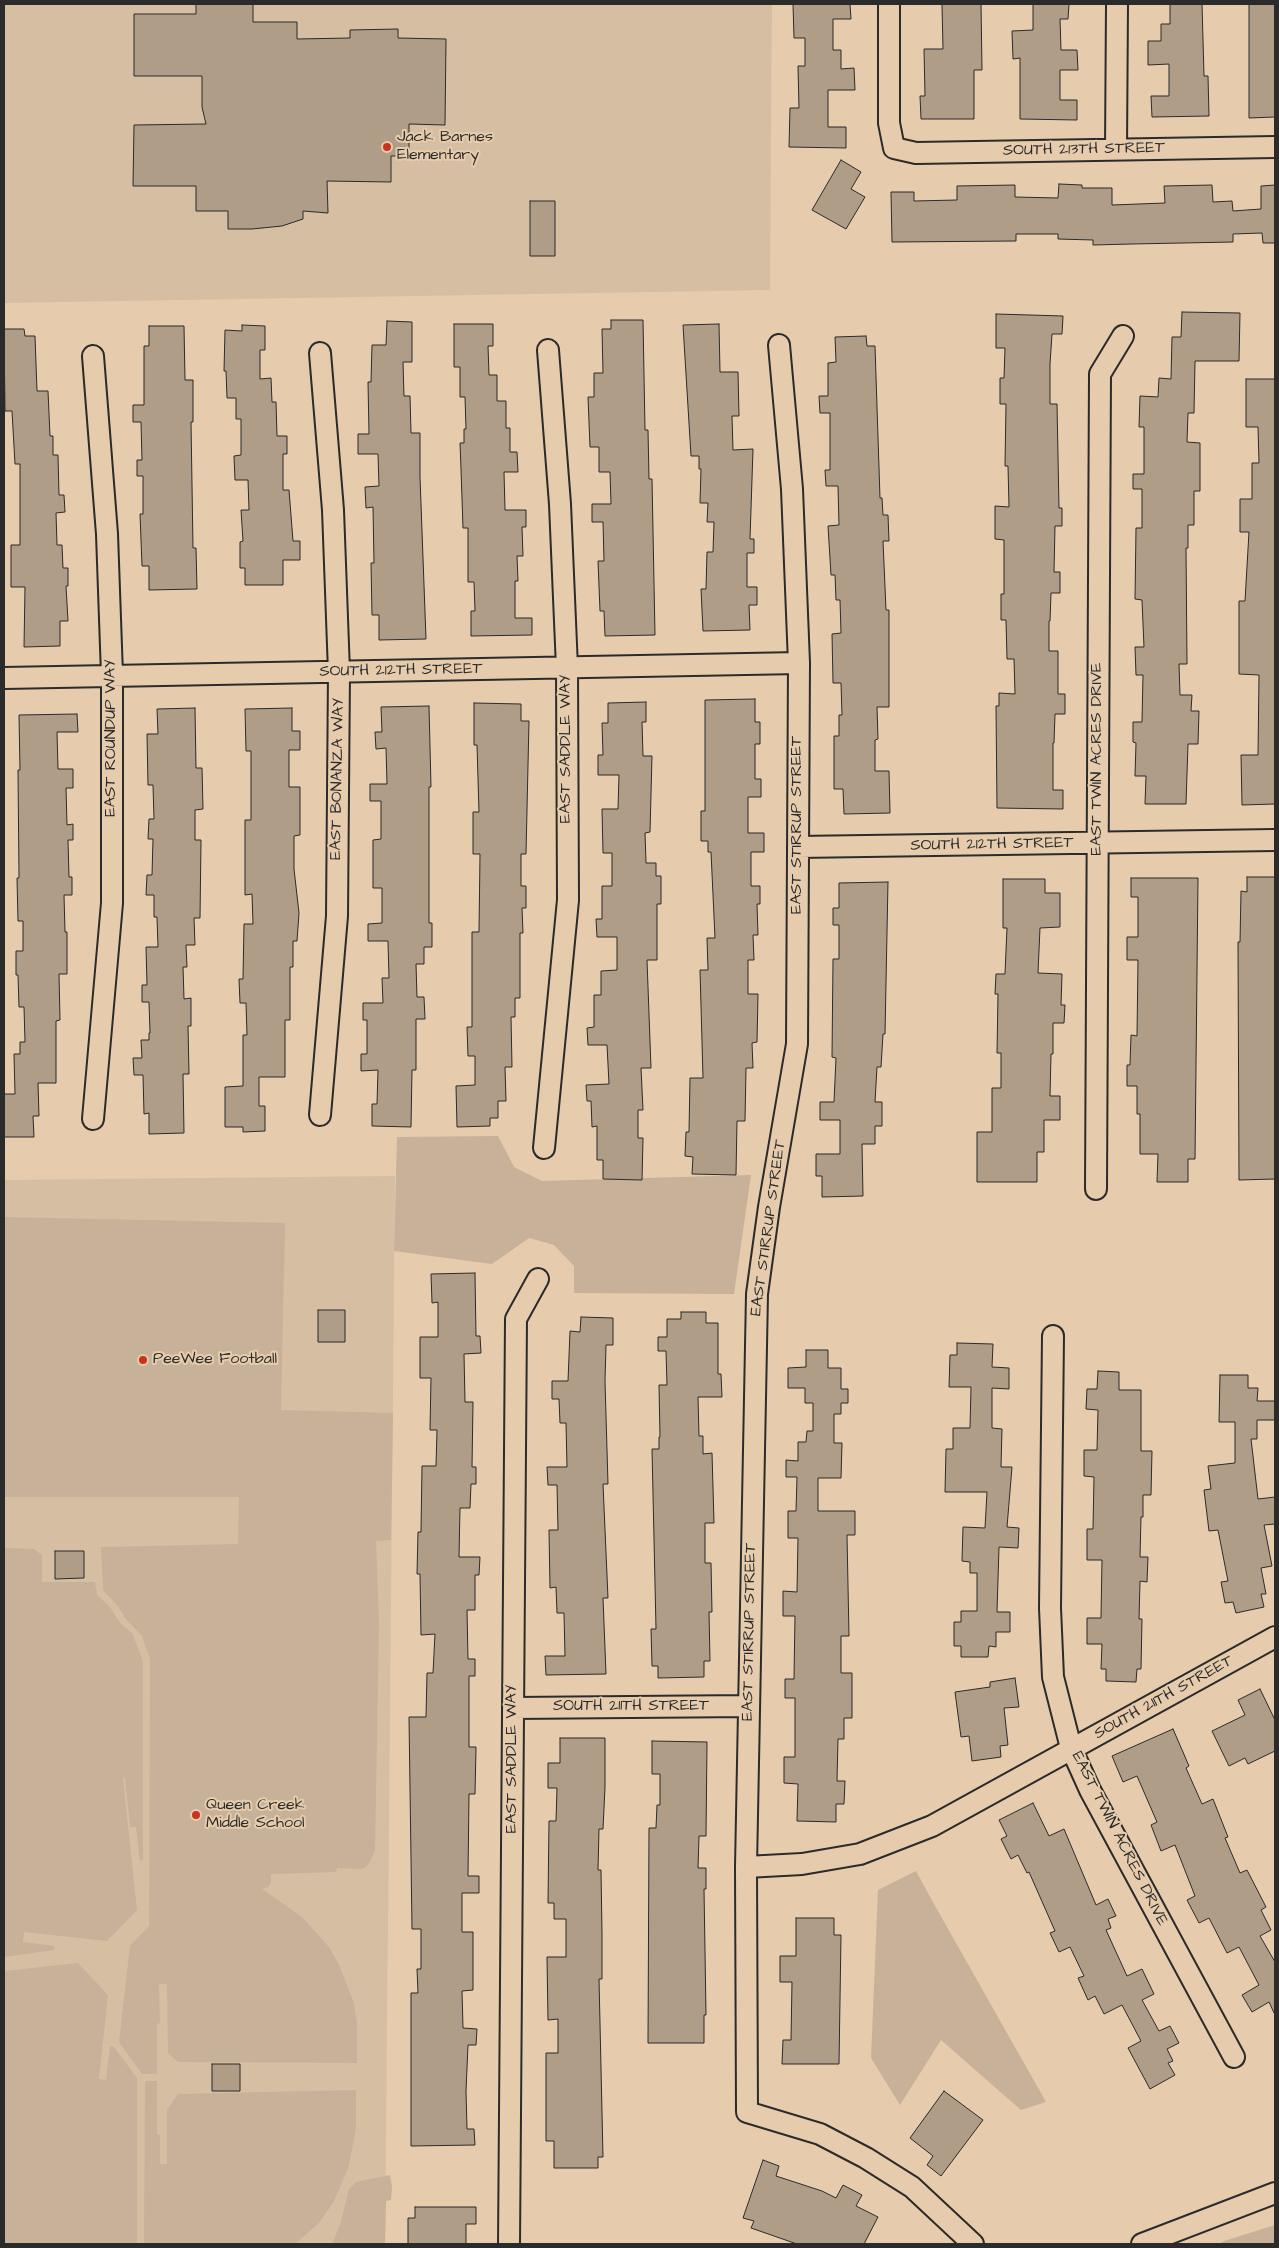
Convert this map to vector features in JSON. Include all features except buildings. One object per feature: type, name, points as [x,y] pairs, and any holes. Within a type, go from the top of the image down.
[{"type":"street","name":"SOUTH 213TH STREET","points":[[889,4],[888,123],[894,148],[916,153],[1275,147]]},
{"type":"street","points":[[1116,149],[1117,4]]},
{"type":"street","name":"EAST TWIN ACRES DRIVE","points":[[1096,1189],[1100,374],[1122,336]]},
{"type":"street","name":"EAST STIRRUP STREET","points":[[779,346],[792,489],[799,663],[797,1044],[769,1207],[757,1294],[746,1867],[747,2112],[820,2134],[866,2158],[912,2187],[973,2244]]},
{"type":"street","name":"EAST SADDLE WAY","points":[[544,1148],[568,900],[567,668],[560,504],[548,350]]},
{"type":"street","name":"EAST BONANZA WAY","points":[[320,353],[333,510],[339,672],[337,916],[320,1115]]},
{"type":"street","name":"EAST ROUNDUP WAY","points":[[93,356],[107,534],[112,676],[112,904],[93,1119]]},
{"type":"street","name":"SOUTH 212TH STREET","points":[[4,678],[799,663]]},
{"type":"street","name":"SOUTH 212TH STREET","points":[[798,847],[1275,840]]},
{"type":"street","name":"EAST SADDLE WAY","points":[[510,2244],[516,1319],[538,1279]]},
{"type":"street","name":"EAST TWIN ACRES DRIVE","points":[[1053,1336],[1050,1608],[1053,1677],[1071,1748],[1090,1790],[1234,2057]]},
{"type":"street","name":"SOUTH 211TH STREET","points":[[746,1867],[802,1864],[860,1854],[932,1826],[1275,1637]]},
{"type":"street","name":"SOUTH 211TH STREET","points":[[513,1708],[749,1706]]},
{"type":"street","points":[[1142,2244],[1275,2193]]},
{"type":"shaded area","name":"Jack Barnes Elementary","points":[[4,4],[772,4],[770,290],[4,303]]},
{"type":"shaded area","points":[[498,1136],[514,1167],[542,1181],[751,1175],[734,1294],[574,1293],[574,1266],[554,1245],[529,1238],[492,1264],[394,1251],[397,1137]]},
{"type":"shaded area","name":"Queen Creek Middle School","points":[[395,1176],[385,2244],[4,2244],[4,1180]]},
{"type":"shaded area","points":[[4,1217],[285,1223],[281,1410],[393,1413],[391,1540],[376,1541],[379,1623],[375,1851],[365,1868],[337,1868],[336,1872],[271,1874],[271,1883],[268,1887],[262,1889],[302,1917],[329,1947],[339,1965],[354,2003],[357,2024],[357,2063],[178,2062],[168,2053],[167,1984],[159,1984],[160,2023],[157,2024],[157,2074],[142,2074],[119,2042],[130,1946],[149,1926],[150,1659],[142,1636],[103,1590],[101,1547],[238,1544],[239,1497],[4,1497]]},
{"type":"shaded area","points":[[4,1548],[34,1549],[42,1555],[42,1582],[95,1582],[97,1595],[110,1607],[120,1623],[132,1633],[143,1661],[143,1860],[140,1861],[136,1827],[130,1827],[125,1778],[123,1778],[137,1910],[107,1941],[24,1932],[23,1942],[54,1946],[54,1950],[4,1957]]},
{"type":"shaded area","points":[[916,1871],[1046,2102],[1021,2110],[941,2040],[900,2105],[871,2058],[878,1890]]},
{"type":"shaded area","points":[[78,1963],[108,1995],[99,2079],[106,2080],[110,2046],[114,2047],[137,2078],[137,2244],[4,2244],[4,1971]]},
{"type":"shaded area","points":[[145,2081],[157,2081],[157,2134],[160,2135],[160,2164],[167,2164],[167,2110],[178,2094],[356,2090],[356,2129],[348,2169],[333,2203],[318,2224],[295,2244],[144,2244]]},
{"type":"shaded area","points":[[390,2175],[392,2186],[391,2200],[386,2201],[385,2244],[332,2244],[340,2225],[349,2189],[356,2182]]},
{"type":"shaded area","points":[[1275,2225],[1275,2244],[1219,2244],[1224,2241]]},
{"type":"place","name":"Jack Barnes Elementary","points":[[387,147]]},
{"type":"place","name":"PeeWee Football","points":[[143,1360]]},
{"type":"place","name":"Queen Creek Middle School","points":[[196,1815]]}]
